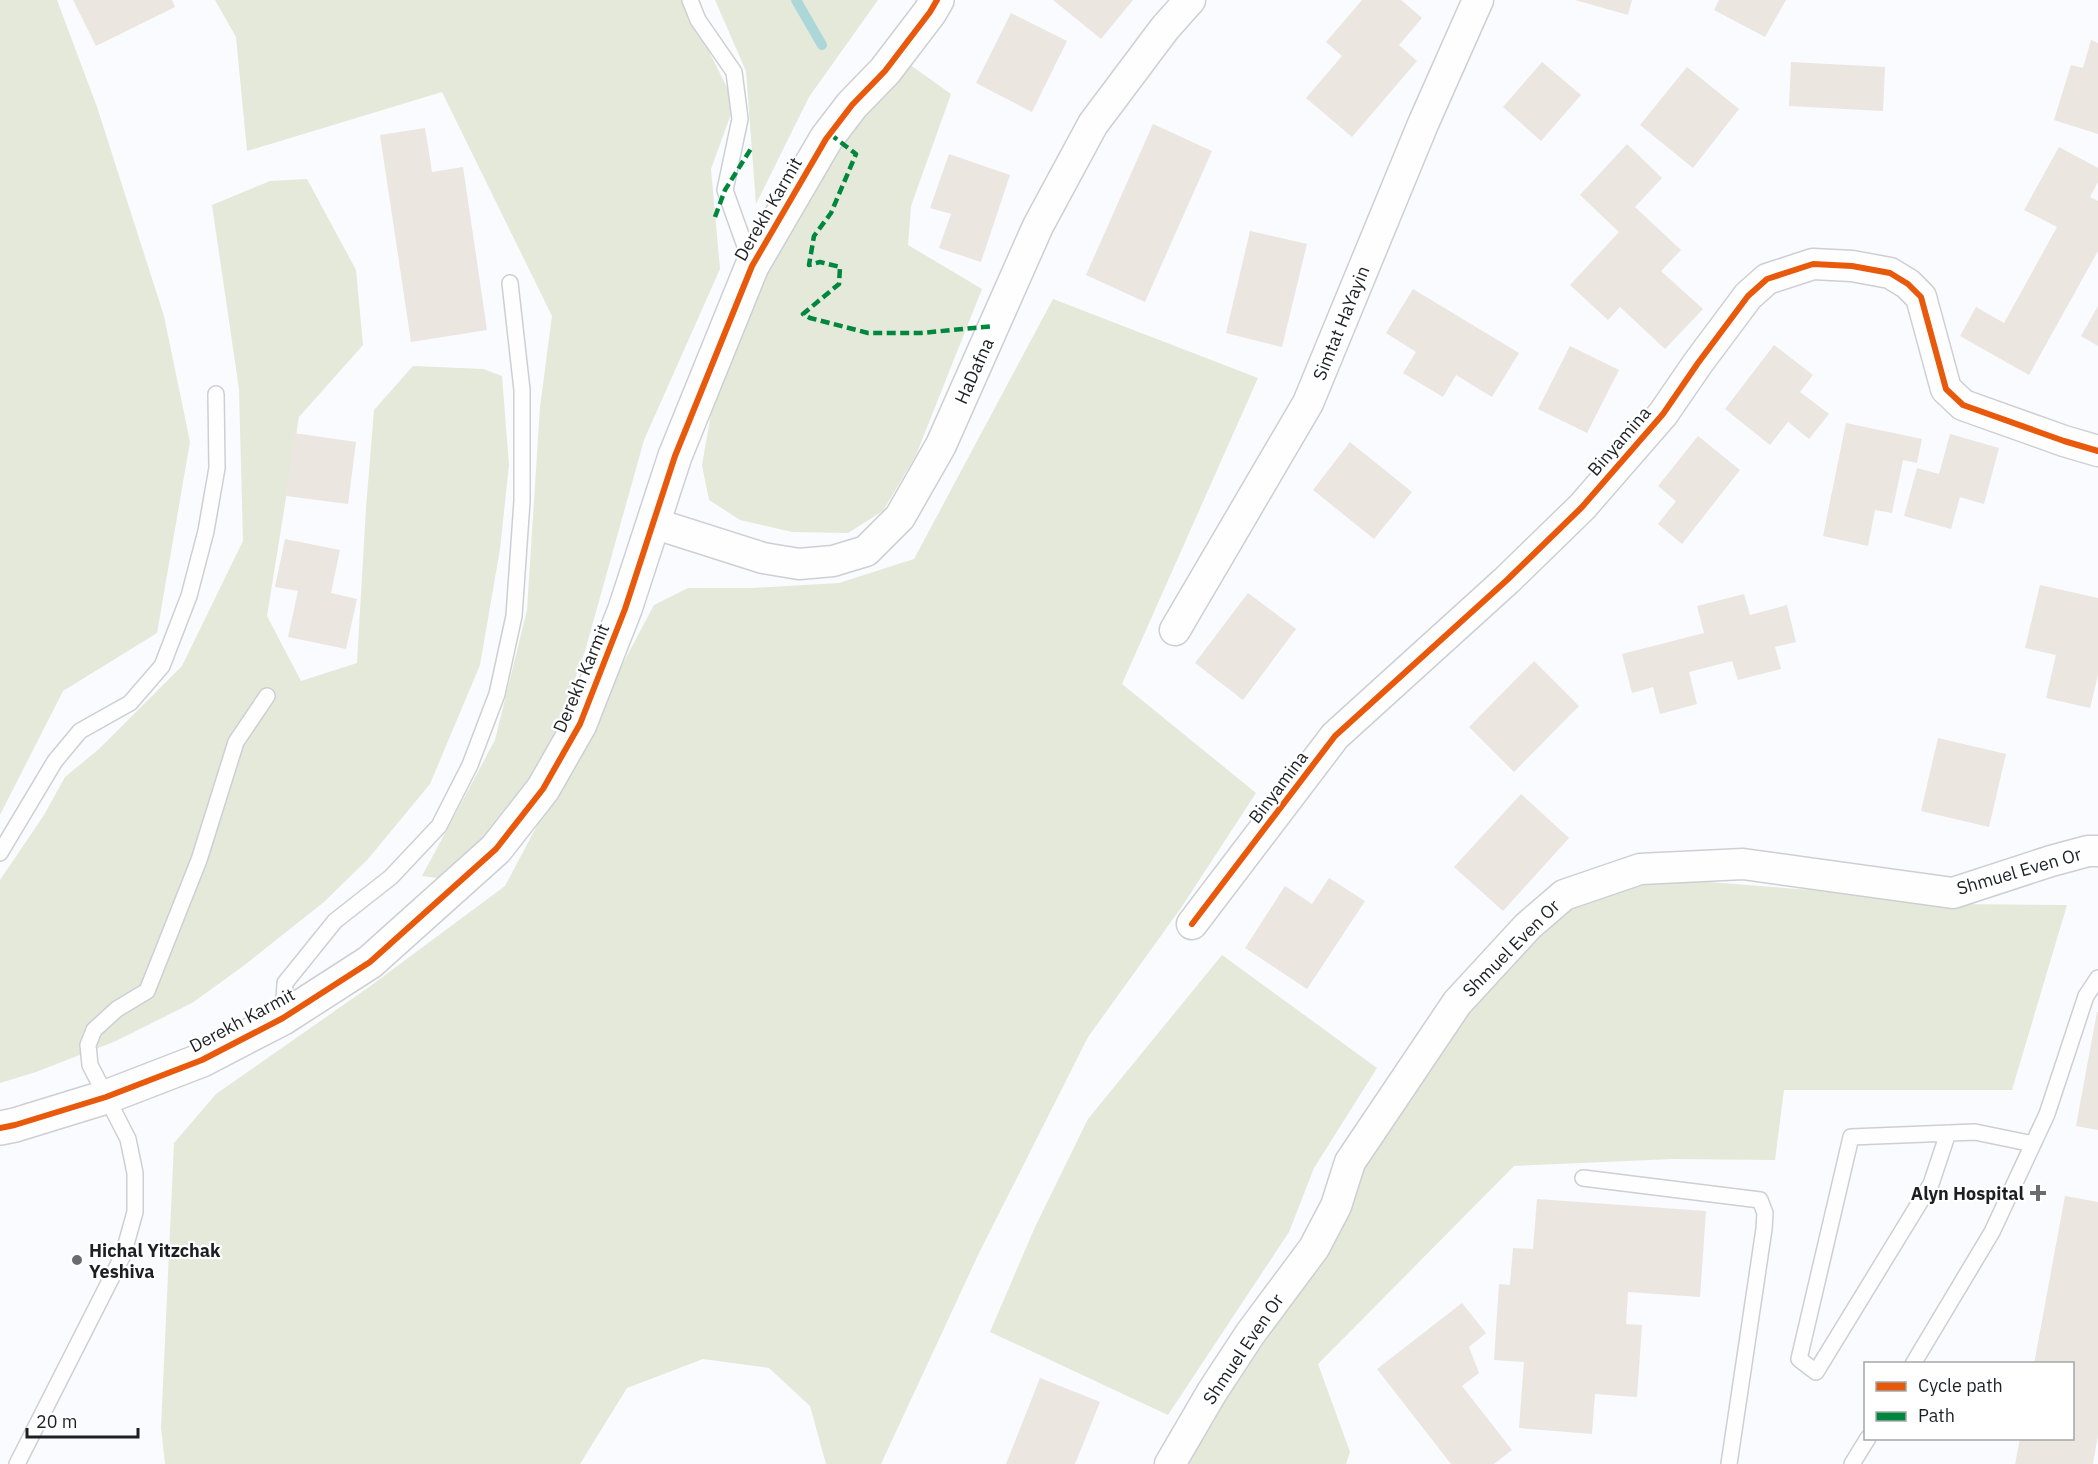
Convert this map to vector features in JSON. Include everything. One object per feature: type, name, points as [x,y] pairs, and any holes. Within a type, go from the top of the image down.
[{"type":"street","name":"Derekh Karmit","points":[[0,1128],[106,1097],[202,1060],[283,1018],[370,962],[496,849],[543,789],[580,724],[626,609],[675,456],[752,266],[826,139],[852,105],[885,71],[937,0]]},
{"type":"street","name":"HaDafna","points":[[653,523],[763,558],[799,564],[833,561],[866,551],[900,517],[941,445],[1038,226],[1093,124],[1165,28],[1190,0]]},
{"type":"street","name":"Simtat HaYayin","points":[[1175,630],[1308,403],[1423,124],[1478,0]]},
{"type":"street","name":"Binyamina","points":[[1192,924],[1335,736],[1507,580],[1582,507],[1663,414],[1748,296],[1767,279],[1813,264],[1852,266],[1890,273],[1908,284],[1921,297],[1946,389],[1963,405],[2098,451]]},
{"type":"street","name":"Shmuel Even Or","points":[[1170,1464],[1212,1392],[1250,1334],[1314,1248],[1336,1206],[1350,1162],[1456,1003],[1528,926],[1564,895],[1640,869],[1743,864],[1953,892],[2088,850],[2098,851]]},
{"type":"lane","points":[[690,0],[698,20],[734,72],[740,119],[725,190],[752,266]]},
{"type":"lane","points":[[283,1018],[285,983],[335,921],[391,877],[440,826],[470,765],[497,694],[514,616],[522,501],[522,390],[510,283]]},
{"type":"lane","points":[[0,853],[55,760],[80,731],[130,703],[162,666],[189,596],[206,531],[217,468],[216,394]]},
{"type":"lane","points":[[17,1464],[123,1255],[135,1212],[135,1173],[128,1139],[90,1065],[88,1045],[94,1030],[117,1009],[147,991],[199,860],[236,742],[267,696]]},
{"type":"lane","points":[[1914,1362],[1992,1232],[2047,1114],[2086,996],[2098,978]]},
{"type":"lane","points":[[1948,1133],[1931,1184],[1816,1372],[1799,1359],[1851,1137],[1948,1133],[1975,1132],[2033,1144]]},
{"type":"lane","points":[[1584,1178],[1760,1200],[1765,1213],[1764,1229],[1729,1464]]},
{"type":"lane","points":[[1852,1464],[1867,1440]]},
{"type":"shaded area","points":[[0,0],[57,0],[97,107],[164,316],[190,442],[157,633],[63,691],[0,815]]},
{"type":"shaded area","points":[[215,0],[683,0],[735,103],[711,169],[720,269],[644,440],[585,651],[529,806],[444,879],[422,876],[495,740],[527,610],[540,407],[552,316],[442,92],[247,151],[236,37]]},
{"type":"shaded area","points":[[715,0],[878,0],[809,97],[756,204],[746,71]]},
{"type":"shaded area","points":[[906,62],[951,94],[911,206],[908,245],[982,289],[916,455],[883,511],[848,533],[792,532],[740,520],[709,500],[702,465],[718,374],[770,238]]},
{"type":"shaded area","points":[[307,179],[356,270],[363,345],[299,417],[267,616],[301,681],[357,663],[374,410],[413,366],[483,369],[502,376],[509,465],[500,549],[480,665],[430,784],[368,859],[324,902],[192,1003],[116,1041],[36,1072],[0,1083],[0,880],[44,815],[65,777],[99,749],[182,666],[243,541],[239,389],[212,205],[270,181]]},
{"type":"shaded area","points":[[1053,299],[1258,378],[1122,684],[1256,793],[1181,908],[1088,1037],[979,1253],[881,1464],[826,1464],[810,1406],[769,1368],[703,1359],[627,1388],[580,1464],[165,1464],[161,1428],[174,1143],[216,1094],[369,987],[505,886],[654,605],[688,588],[753,588],[839,583],[914,559]]},
{"type":"shaded area","points":[[1669,879],[1955,904],[2067,905],[2012,1090],[1784,1090],[1775,1160],[1672,1159],[1514,1166],[1318,1364],[1350,1452],[1346,1464],[1181,1464],[1416,1078],[1507,966],[1544,928],[1579,903],[1627,888]]},
{"type":"shaded area","points":[[1222,955],[1377,1068],[1314,1168],[1289,1232],[1168,1415],[990,1332],[1035,1227],[1088,1119]]},
{"type":"building","points":[[73,0],[172,0],[175,7],[96,46]]},
{"type":"building","points":[[1053,0],[1133,0],[1101,39]]},
{"type":"building","points":[[1362,0],[1401,0],[1422,18],[1399,45],[1417,61],[1352,137],[1306,98],[1342,56],[1326,42]]},
{"type":"building","points":[[1575,0],[1632,0],[1628,15]]},
{"type":"building","points":[[1719,0],[1786,0],[1765,37],[1714,10]]},
{"type":"building","points":[[1011,13],[1067,41],[1032,112],[976,83]]},
{"type":"building","points":[[2091,40],[2098,43],[2098,134],[2054,120],[2071,65],[2083,68]]},
{"type":"building","points":[[1542,62],[1581,95],[1541,141],[1503,107]]},
{"type":"building","points":[[1791,62],[1885,67],[1883,111],[1789,106]]},
{"type":"building","points":[[1687,67],[1739,109],[1693,168],[1640,125]]},
{"type":"building","points":[[1153,124],[1212,151],[1145,302],[1086,275]]},
{"type":"building","points":[[425,128],[432,172],[463,167],[487,330],[411,342],[380,135]]},
{"type":"building","points":[[1627,144],[1662,178],[1635,207],[1681,250],[1661,271],[1703,309],[1665,349],[1620,307],[1608,320],[1570,285],[1619,232],[1580,195]]},
{"type":"building","points":[[2059,147],[2098,168],[2098,182],[2090,197],[2098,201],[2098,251],[2029,375],[1960,336],[1976,307],[2004,323],[2057,227],[2024,210]]},
{"type":"building","points":[[949,154],[1010,175],[981,262],[939,248],[951,214],[930,208]]},
{"type":"building","points":[[1250,231],[1307,244],[1282,347],[1226,333]]},
{"type":"building","points":[[1413,289],[1519,353],[1492,397],[1456,375],[1443,397],[1403,373],[1416,352],[1386,333]]},
{"type":"building","points":[[2098,306],[2098,346],[2081,336]]},
{"type":"building","points":[[1774,345],[1813,375],[1800,392],[1829,414],[1809,439],[1788,422],[1770,445],[1725,409]]},
{"type":"building","points":[[1570,346],[1619,370],[1587,433],[1538,409]]},
{"type":"building","points":[[1846,423],[1922,439],[1917,463],[1903,460],[1892,513],[1875,510],[1868,546],[1823,536]]},
{"type":"building","points":[[294,433],[356,442],[348,504],[286,496]]},
{"type":"building","points":[[1950,434],[1999,448],[1984,504],[1960,497],[1951,529],[1904,516],[1917,468],[1939,474]]},
{"type":"building","points":[[1698,436],[1740,470],[1682,544],[1658,524],[1676,501],[1658,486]]},
{"type":"building","points":[[1350,442],[1412,492],[1374,539],[1313,490]]},
{"type":"building","points":[[285,539],[340,550],[331,593],[357,599],[346,649],[288,637],[298,591],[275,587]]},
{"type":"building","points":[[2040,585],[2098,598],[2098,675],[2090,708],[2046,698],[2056,655],[2025,648]]},
{"type":"building","points":[[1248,593],[1296,629],[1243,700],[1195,663]]},
{"type":"building","points":[[1744,594],[1750,615],[1787,605],[1796,642],[1775,647],[1781,669],[1738,680],[1732,661],[1689,672],[1697,704],[1660,714],[1653,687],[1632,693],[1622,654],[1704,633],[1697,606]]},
{"type":"building","points":[[1534,661],[1579,706],[1514,772],[1469,727]]},
{"type":"building","points":[[1938,738],[2006,754],[1989,827],[1921,811]]},
{"type":"building","points":[[1521,794],[1569,838],[1503,911],[1454,867]]},
{"type":"building","points":[[1329,878],[1365,901],[1307,989],[1245,948],[1285,886],[1312,904]]},
{"type":"building","points":[[2098,1012],[2098,1130],[2076,1126]]},
{"type":"building","points":[[2065,1196],[2098,1202],[2098,1435],[2093,1464],[2015,1464],[2020,1440],[2074,1440],[2074,1362],[2034,1362]]},
{"type":"building","points":[[1537,1199],[1706,1211],[1700,1297],[1628,1292],[1626,1324],[1642,1325],[1637,1397],[1595,1394],[1592,1434],[1519,1428],[1524,1362],[1494,1360],[1499,1284],[1510,1285],[1513,1248],[1533,1249]]},
{"type":"building","points":[[1462,1303],[1486,1333],[1469,1347],[1479,1373],[1462,1386],[1512,1450],[1494,1464],[1451,1464],[1377,1369]]},
{"type":"building","points":[[1040,1378],[1100,1402],[1075,1464],[1006,1464]]},
{"type":"waterway","points":[[796,0],[822,45]]},
{"type":"marked path","points":[[830,134],[856,154],[831,213],[814,236],[809,265],[820,262],[840,267],[839,284],[803,314],[810,318],[868,333],[921,333],[994,326]]},
{"type":"marked path","points":[[715,217],[725,190],[752,147]]},
{"type":"cycle path","points":[[0,1128],[106,1097],[202,1060],[283,1018],[370,962],[496,849],[543,789],[580,724],[625,609],[675,456],[752,266],[826,139],[852,105],[885,71],[937,0]]},
{"type":"cycle path","points":[[1192,924],[1335,736],[1507,580],[1582,507],[1663,414],[1748,296],[1767,279],[1813,264],[1852,266],[1890,273],[1908,284],[1921,297],[1946,389],[1963,405],[2098,451]]},
{"type":"place","name":"Alyn Hospital","points":[[2038,1193]]},
{"type":"place","name":"Hichal Yitzchak Yeshiva","points":[[77,1260]]}]
